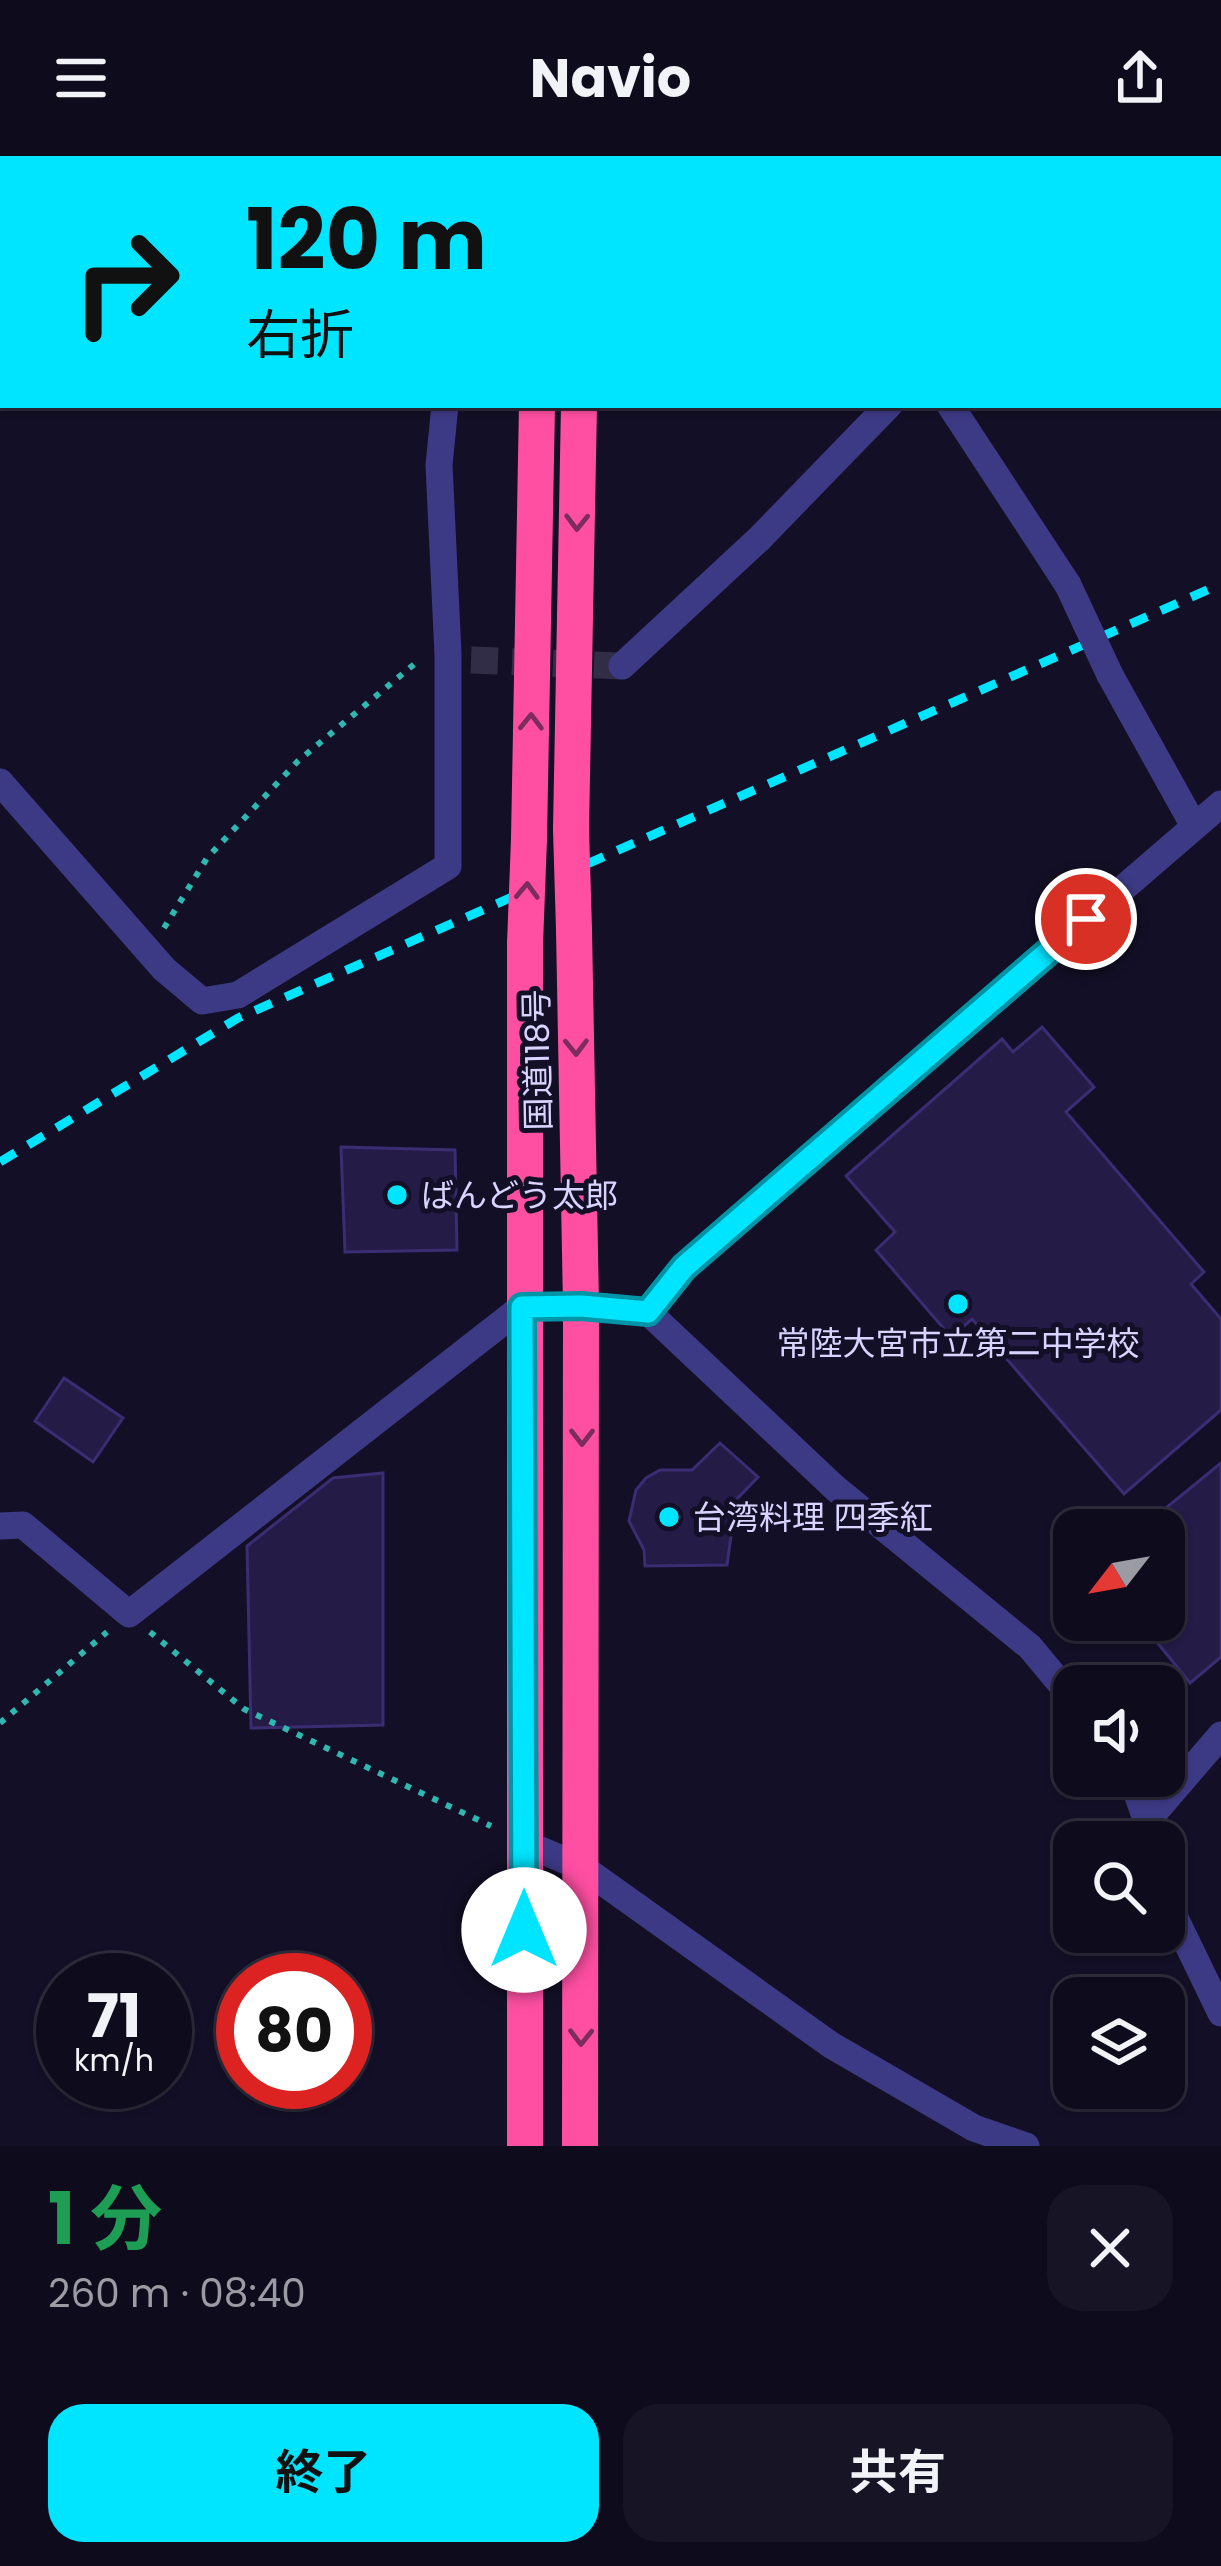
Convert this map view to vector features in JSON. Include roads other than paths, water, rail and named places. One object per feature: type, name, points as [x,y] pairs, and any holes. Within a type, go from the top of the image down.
[{"type":"highway","name":"国道118号","points":[[525,2146],[522,1307],[537,408]]},
{"type":"highway","name":"国道118号","points":[[579,408],[571,830],[581,1306],[580,2146]]},
{"type":"street","points":[[0,782],[150,952],[202,1000],[238,994],[448,866],[455,650],[439,465],[446,408]]},
{"type":"street","points":[[622,666],[759,539],[886,408]]},
{"type":"street","points":[[952,408],[1067,585],[1110,675],[1194,826]]},
{"type":"street","points":[[648,1312],[684,1267],[1221,804]]},
{"type":"street","points":[[0,1526],[23,1525],[129,1615],[522,1307],[648,1312],[836,1488],[1030,1647],[1053,1675]]},
{"type":"street","points":[[1158,1821],[1221,1736]]},
{"type":"street","points":[[524,1843],[583,1868],[831,2045],[974,2128],[1026,2146]]},
{"type":"street","points":[[1185,1939],[1221,2013]]},
{"type":"tunnel","points":[[471,660],[622,666]]},
{"type":"railway","points":[[0,1162],[238,1018],[1221,584]]},
{"type":"place","name":"ばんどう太郎","points":[[397,1195]]},
{"type":"place","name":"常陸大宮市立第二中学校","points":[[958,1304]]},
{"type":"place","name":"台湾料理 四季紅","points":[[669,1517]]}]
